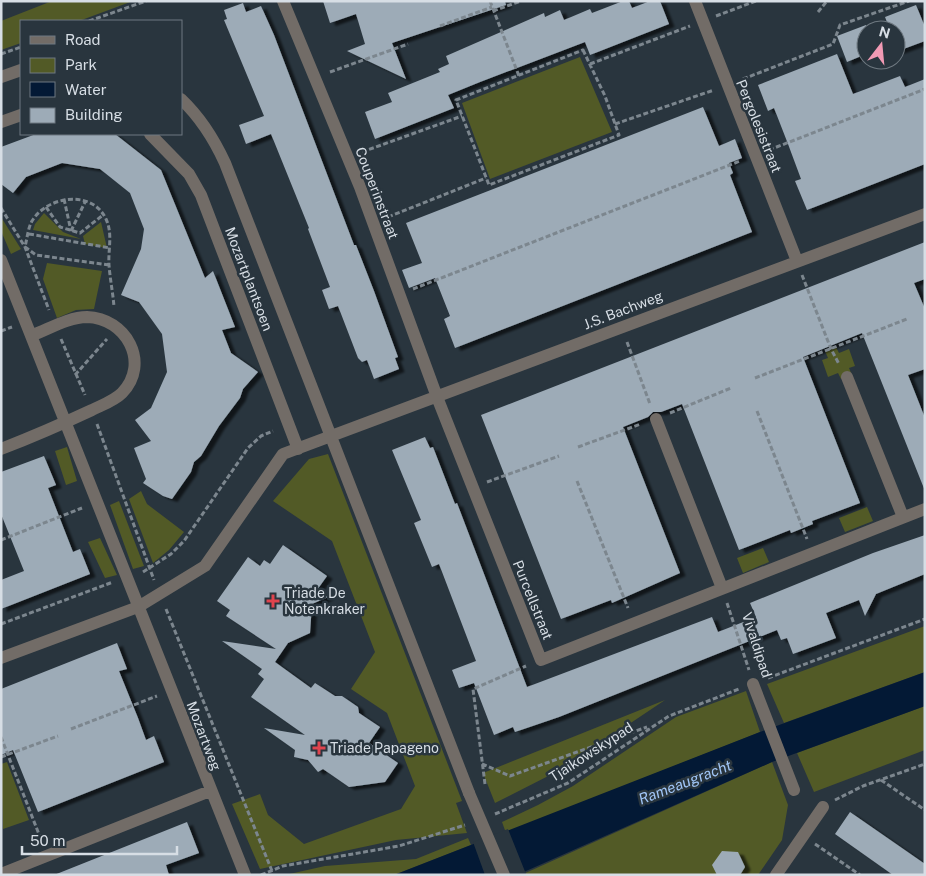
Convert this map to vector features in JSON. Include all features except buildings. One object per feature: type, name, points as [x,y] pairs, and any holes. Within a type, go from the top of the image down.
[{"type":"street","name":"Couperinstraat","points":[[283,1],[348,157],[437,397]]},
{"type":"street","name":"Pergolesistraat","points":[[695,1],[726,86],[796,261]]},
{"type":"street","points":[[1,78],[20,70]]},
{"type":"street","points":[[182,100],[213,137],[225,163],[504,875]]},
{"type":"street","points":[[1,122],[20,115]]},
{"type":"street","name":"Mozartplantsoen","points":[[151,135],[189,174],[201,195],[298,449]]},
{"type":"street","name":"J.S. Bachweg","points":[[1,658],[138,607],[205,566],[283,454],[925,214]]},
{"type":"street","points":[[1,260],[33,335],[58,400],[64,424],[138,607]]},
{"type":"street","points":[[1,449],[64,424],[121,394],[133,375],[134,359],[131,345],[123,332],[100,319],[86,317],[73,319],[33,335]]},
{"type":"street","points":[[846,377],[903,517]]},
{"type":"street","name":"Purcellstraat","points":[[437,397],[541,660],[925,509]]},
{"type":"street","points":[[656,419],[722,588]]},
{"type":"street","name":"Mozartweg","points":[[138,607],[210,792],[245,875]]},
{"type":"street","name":"Vivaldipad","points":[[753,684],[794,790]]},
{"type":"street","points":[[1,874],[210,792]]},
{"type":"street","points":[[776,875],[822,807]]},
{"type":"path","points":[[92,20],[146,1]]},
{"type":"path","points":[[490,1],[519,76]]},
{"type":"path","points":[[440,26],[521,1]]},
{"type":"path","points":[[590,64],[756,1]]},
{"type":"path","points":[[818,12],[827,1]]},
{"type":"path","points":[[615,124],[726,86],[833,44],[840,25],[909,1]]},
{"type":"path","points":[[316,78],[408,44]]},
{"type":"path","points":[[1,54],[20,47]]},
{"type":"path","points":[[583,50],[619,135],[489,185],[456,100],[519,76],[583,50]]},
{"type":"path","points":[[399,295],[925,90]]},
{"type":"path","points":[[348,157],[462,116]]},
{"type":"path","points":[[373,223],[486,178]]},
{"type":"path","points":[[64,199],[71,231]]},
{"type":"path","points":[[25,247],[31,222],[46,207],[64,199],[76,199],[85,202],[103,215],[109,229],[109,265],[115,321],[108,337],[75,375]]},
{"type":"path","points":[[71,231],[85,202]]},
{"type":"path","points":[[46,207],[60,227],[80,233],[103,215]]},
{"type":"path","points":[[1,208],[25,247],[55,327],[92,410],[150,570],[272,870]]},
{"type":"path","points":[[28,234],[110,248]]},
{"type":"path","points":[[25,247],[36,255],[109,265]]},
{"type":"path","points":[[796,261],[831,349],[846,377]]},
{"type":"path","points":[[755,378],[907,319]]},
{"type":"path","points":[[621,327],[656,419]]},
{"type":"path","points":[[757,411],[813,553]]},
{"type":"path","points":[[1,624],[126,577],[150,570],[184,542],[248,448],[261,436],[288,424]]},
{"type":"path","points":[[472,487],[559,456]]},
{"type":"path","points":[[577,481],[634,623]]},
{"type":"path","points":[[1,540],[97,502]]},
{"type":"path","name":"Vivaldipad","points":[[722,588],[753,684]]},
{"type":"path","name":"Tjaikowskypad","points":[[492,815],[568,783],[652,725],[669,716],[925,620]]},
{"type":"path","points":[[486,793],[473,689],[541,660]]},
{"type":"path","points":[[71,729],[171,691]]},
{"type":"path","points":[[482,764],[510,776],[652,725]]},
{"type":"path","points":[[1,757],[58,736]]},
{"type":"path","points":[[1,737],[47,856]]},
{"type":"path","points":[[822,807],[863,786],[925,764]]},
{"type":"path","points":[[880,780],[925,810]]},
{"type":"path","points":[[260,875],[283,866],[399,846],[467,824]]},
{"type":"green space","points":[[52,1],[133,1],[82,20],[20,20],[20,43],[1,50],[1,21]]},
{"type":"green space","points":[[580,57],[612,132],[490,179],[462,103]]},
{"type":"green space","points":[[44,213],[63,232],[81,239],[33,230],[35,224]]},
{"type":"green space","points":[[1,217],[21,249],[11,254],[1,231]]},
{"type":"green space","points":[[101,222],[107,248],[85,244],[83,236]]},
{"type":"green space","points":[[47,263],[102,271],[94,309],[76,310],[57,318],[43,279]]},
{"type":"green space","points":[[836,347],[839,353],[849,349],[855,366],[849,368],[852,375],[841,379],[838,373],[828,377],[822,360],[828,358],[825,351]]},
{"type":"green space","points":[[67,447],[77,481],[66,485],[55,451]]},
{"type":"green space","points":[[328,454],[462,801],[456,803],[467,833],[396,840],[260,869],[232,804],[260,794],[268,815],[304,844],[401,809],[415,786],[387,713],[351,689],[375,652],[332,541],[273,501],[309,459]]},
{"type":"green space","points":[[141,491],[147,504],[184,532],[169,550],[153,563],[129,499]]},
{"type":"green space","points":[[119,501],[144,566],[133,569],[110,505]]},
{"type":"green space","points":[[867,507],[873,521],[845,532],[839,518]]},
{"type":"green space","points":[[100,538],[117,575],[105,578],[88,542]]},
{"type":"green space","points":[[763,548],[769,562],[743,573],[737,558]]},
{"type":"green space","points":[[925,626],[925,672],[784,723],[767,684]]},
{"type":"green space","points":[[746,691],[760,732],[506,833],[502,822],[573,786],[676,717]]},
{"type":"green space","points":[[665,700],[562,769],[495,803],[483,773]]},
{"type":"green space","points":[[925,706],[925,750],[814,792],[797,753]]},
{"type":"green space","points":[[7,762],[29,820],[3,829],[1,764]]},
{"type":"green space","points":[[772,762],[788,805],[782,840],[758,875],[521,875]]},
{"type":"green space","points":[[468,838],[471,845],[394,875],[285,875],[325,866],[416,859]]},
{"type":"water","name":"Rameaugracht","points":[[925,672],[925,706],[772,762],[517,875],[394,875],[760,732]]},
{"type":"pier","points":[[508,829],[526,874],[485,875],[473,842]]},
{"type":"place","name":"Triade De Notenkraker","points":[[273,601]]},
{"type":"place","name":"Triade Papageno","points":[[319,748]]}]
